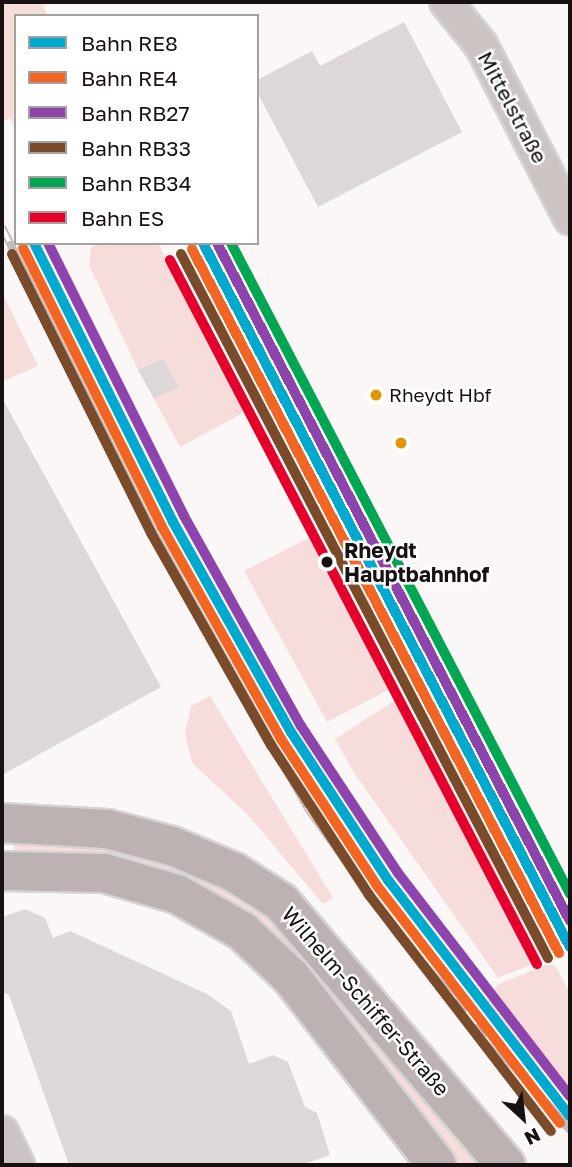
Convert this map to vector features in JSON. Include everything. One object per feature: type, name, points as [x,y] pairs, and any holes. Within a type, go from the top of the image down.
[{"type":"main road","name":"Wilhelm-Schiffer-Straße","points":[[2,823],[107,829],[172,846],[234,873],[281,902],[506,1165]]},
{"type":"main road","name":"Wilhelm-Schiffer-Straße","points":[[2,871],[104,873],[177,894],[242,931],[291,977],[436,1165]]},
{"type":"street","name":"Mittelstraße","points":[[446,2],[481,46],[570,218]]},
{"type":"street","points":[[2,1132],[18,1165]]},
{"type":"shaded area","points":[[2,2],[51,2],[43,6],[47,14],[14,14],[14,126],[10,118],[2,122]]},
{"type":"shaded area","points":[[96,245],[159,245],[247,411],[180,447],[154,399],[178,386],[163,358],[138,370],[89,265],[91,248]]},
{"type":"shaded area","points":[[2,292],[38,366],[2,382]]},
{"type":"shaded area","points":[[312,536],[390,689],[327,722],[244,571]]},
{"type":"shaded area","points":[[210,696],[333,898],[323,904],[247,814],[192,763],[185,733],[191,706]]},
{"type":"shaded area","points":[[397,699],[424,734],[542,960],[498,978],[355,774],[335,739]]},
{"type":"shaded area","points":[[12,835],[171,857],[234,889],[282,926],[491,1165],[458,1165],[284,948],[15,855]]},
{"type":"shaded area","points":[[545,965],[555,965],[570,993],[570,1104],[488,1001],[497,985]]},
{"type":"building","points":[[404,22],[462,132],[318,207],[259,96],[259,79],[312,51],[320,66]]},
{"type":"building","points":[[163,358],[179,387],[154,399],[138,370]]},
{"type":"building","points":[[2,398],[161,687],[2,775]]},
{"type":"building","points":[[25,909],[45,918],[53,938],[70,931],[207,994],[231,1011],[249,1064],[273,1055],[288,1062],[305,1107],[317,1113],[330,1155],[301,1165],[69,1165],[9,995],[2,992],[2,917]]},
{"type":"railway","points":[[2,227],[154,533],[307,807],[402,940],[570,1130]]},
{"type":"rail line","name":"RE8","points":[[35,245],[173,522],[291,732],[388,880],[570,1116]]},
{"type":"rail line","name":"RB27","points":[[49,245],[184,516],[301,726],[398,873],[570,1096]]},
{"type":"rail line","name":"RE8","points":[[204,245],[570,947]]},
{"type":"rail line","name":"RB27","points":[[218,245],[570,921]]},
{"type":"rail line","name":"RB34","points":[[232,245],[570,894]]},
{"type":"rail line","name":"RE4","points":[[23,248],[162,527],[281,739],[378,887],[560,1123]]},
{"type":"rail line","name":"RE4","points":[[192,249],[559,953]]},
{"type":"rail line","name":"RB33","points":[[12,254],[151,533],[271,745],[369,895],[551,1131]]},
{"type":"rail line","name":"RB33","points":[[181,254],[548,958]]},
{"type":"rail line","name":"ES","points":[[170,260],[537,964]]},
{"type":"place","name":"Rheydt Hbf","points":[[376,395]]},
{"type":"place","name":"Rheydt Hauptbahnhof","points":[[327,562]]}]
